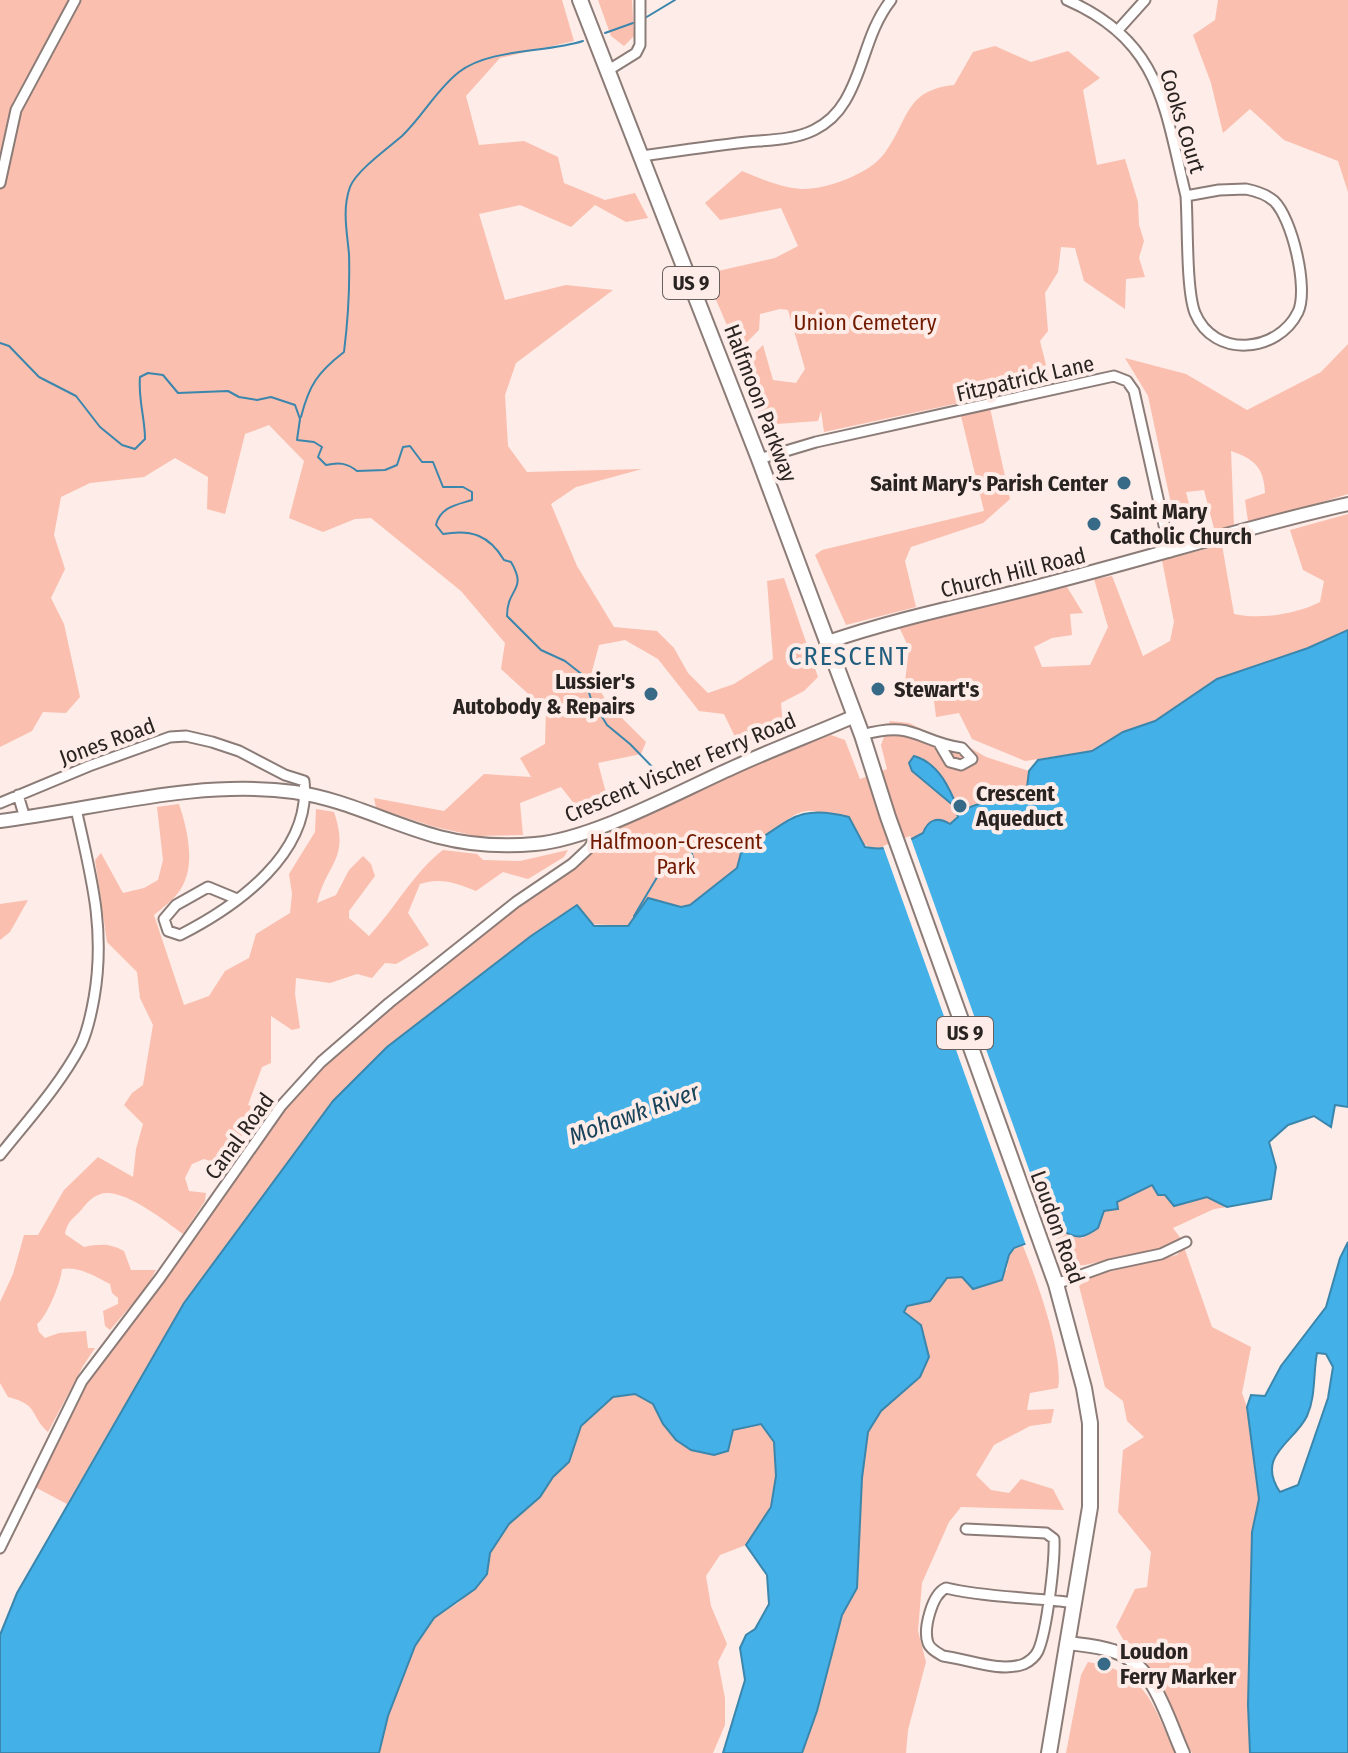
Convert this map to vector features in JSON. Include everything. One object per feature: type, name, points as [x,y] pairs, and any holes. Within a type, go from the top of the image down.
[{"type":"main road","name":"Halfmoon Parkway","points":[[580,0],[759,459],[862,735]]},
{"type":"main road","name":"Church Hill Road","points":[[828,642],[870,628],[1348,504]]},
{"type":"main road","name":"Crescent Vischer Ferry Road","points":[[0,821],[155,796],[211,790],[253,790],[306,795],[347,805],[439,837],[476,844],[538,844],[602,826],[855,716]]},
{"type":"main road","name":"Loudon Road","points":[[862,735],[888,817],[1056,1284],[1081,1374],[1090,1423],[1090,1507],[1049,1753]]},
{"type":"main road","points":[[1068,1643],[1116,1651],[1135,1662],[1146,1673],[1183,1753]]},
{"type":"street","points":[[0,183],[16,110],[75,0]]},
{"type":"street","points":[[607,71],[636,53],[640,45],[640,0]]},
{"type":"street","points":[[642,156],[815,130],[834,115],[855,82],[868,38],[879,15],[891,0]]},
{"type":"street","name":"Cooks Court","points":[[1067,0],[1118,30],[1141,54],[1153,75],[1186,196],[1192,297],[1197,316],[1206,329],[1225,342],[1244,346],[1267,342],[1290,324],[1298,313],[1301,301],[1302,285],[1284,213],[1266,195],[1246,189],[1186,196]]},
{"type":"street","points":[[1118,30],[1145,0]]},
{"type":"street","name":"Fitzpatrick Lane","points":[[759,459],[816,442],[1114,376],[1127,381],[1134,391],[1170,552]]},
{"type":"street","points":[[862,735],[885,728],[911,730],[940,745]]},
{"type":"street","name":"Jones Road","points":[[0,803],[149,743],[186,736],[239,751],[285,775],[304,781],[306,795]]},
{"type":"street","points":[[18,795],[25,818]]},
{"type":"street","points":[[237,899],[208,887],[176,905],[164,919],[168,931],[180,935],[207,921],[237,899],[256,884],[295,837],[306,795]]},
{"type":"street","points":[[0,1155],[55,1086],[79,1048],[90,1022],[98,972],[100,930],[93,877],[76,809]]},
{"type":"street","name":"Canal Road","points":[[0,1548],[82,1381],[160,1278],[281,1106],[321,1062],[389,1003],[516,902],[572,864],[589,848],[602,826]]},
{"type":"street","points":[[1056,1284],[1109,1265],[1161,1254],[1186,1242]]},
{"type":"street","points":[[966,1529],[1051,1535],[1055,1549],[1047,1600],[1039,1649],[1031,1660],[1023,1664],[1000,1666],[943,1656],[928,1645],[934,1597],[946,1588],[969,1593],[1047,1600],[1075,1603]]},
{"type":"green space","points":[[0,0],[562,0],[574,41],[500,58],[466,96],[479,145],[524,141],[558,157],[564,183],[605,200],[635,193],[648,218],[626,222],[595,205],[571,227],[520,205],[479,214],[505,300],[566,285],[613,290],[516,363],[505,395],[508,446],[527,472],[642,469],[576,487],[551,504],[577,566],[614,627],[657,631],[674,648],[688,673],[708,693],[734,684],[773,659],[767,581],[784,578],[818,677],[804,691],[781,703],[783,728],[757,741],[735,737],[724,714],[699,711],[658,659],[625,640],[599,645],[591,675],[608,704],[646,742],[641,754],[598,763],[609,804],[584,816],[561,787],[520,803],[523,835],[476,836],[376,808],[374,798],[444,811],[484,774],[531,777],[520,758],[545,744],[546,710],[501,669],[505,643],[461,591],[371,518],[355,519],[323,532],[289,518],[304,461],[269,425],[245,434],[225,514],[207,509],[208,477],[175,458],[144,477],[90,483],[61,497],[54,535],[65,569],[51,598],[64,624],[80,697],[66,713],[43,712],[32,731],[0,747]]},
{"type":"green space","points":[[598,0],[632,0],[634,36],[624,46],[611,36]]},
{"type":"green space","points":[[1218,0],[1348,0],[1348,192],[1338,161],[1284,140],[1250,109],[1223,133],[1211,83],[1193,35],[1215,20]]},
{"type":"green space","name":"Union Cemetery","points":[[995,46],[1031,62],[1068,51],[1100,78],[1083,90],[1097,165],[1125,159],[1138,202],[1139,225],[1144,241],[1139,258],[1145,277],[1126,279],[1125,309],[1084,281],[1075,248],[1061,247],[1058,272],[1045,293],[1048,331],[1040,341],[1050,381],[1034,383],[1026,364],[1019,383],[1001,394],[824,432],[821,411],[818,421],[763,425],[740,368],[763,345],[773,380],[796,383],[805,369],[788,310],[760,314],[759,330],[738,351],[705,274],[775,258],[798,246],[781,208],[720,220],[705,203],[742,171],[778,185],[801,189],[822,187],[858,174],[884,154],[916,100],[925,93],[954,85],[973,52]]},
{"type":"green space","points":[[1348,344],[1348,494],[1287,513],[1248,521],[1245,500],[1265,493],[1262,477],[1252,461],[1231,451],[1234,526],[1215,532],[1204,490],[1186,492],[1190,508],[1173,513],[1148,396],[1125,358],[1186,374],[1247,410],[1321,372]]},
{"type":"green space","points":[[990,408],[1010,499],[983,523],[911,547],[905,561],[916,607],[846,625],[815,555],[822,550],[984,511],[961,416]]},
{"type":"green space","points":[[1348,514],[1348,630],[1308,648],[1217,679],[1155,721],[1123,732],[1092,751],[1025,761],[972,739],[959,713],[936,717],[933,692],[904,691],[909,648],[899,627],[1067,587],[1083,613],[1070,614],[1072,635],[1052,638],[1034,647],[1042,667],[1090,665],[1108,627],[1094,579],[1112,576],[1143,656],[1170,641],[1174,622],[1162,560],[1222,545],[1234,614],[1267,616],[1311,606],[1320,602],[1324,581],[1303,570],[1290,530]]},
{"type":"green space","name":"Halfmoon-Crescent Park","points":[[890,721],[909,723],[965,745],[986,757],[1029,771],[1027,787],[958,811],[957,807],[944,796],[954,806],[958,817],[950,824],[926,825],[923,833],[883,849],[864,844],[819,813],[801,812],[742,849],[737,868],[690,905],[681,907],[648,898],[628,926],[554,922],[531,936],[387,1047],[333,1101],[184,1303],[67,1504],[31,1485],[82,1381],[281,1106],[321,1062],[614,829],[754,763],[831,735],[845,740],[860,779],[887,769],[881,745]]},
{"type":"green space","points":[[179,804],[188,838],[187,873],[178,893],[154,915],[184,1005],[209,996],[225,971],[249,958],[256,934],[290,913],[292,894],[289,874],[315,832],[316,809],[334,812],[340,841],[317,903],[336,895],[349,870],[363,856],[371,864],[375,876],[349,911],[349,918],[369,936],[422,870],[443,850],[477,854],[483,860],[520,861],[568,850],[564,857],[528,879],[503,872],[476,891],[448,882],[420,884],[408,913],[429,945],[396,964],[385,963],[372,978],[357,974],[330,983],[296,978],[300,1028],[292,1030],[271,1016],[271,1063],[262,1067],[248,1105],[260,1109],[272,1101],[258,1124],[248,1124],[226,1166],[204,1159],[192,1164],[185,1178],[189,1191],[206,1193],[205,1201],[183,1234],[157,1215],[116,1194],[99,1194],[71,1220],[65,1234],[84,1247],[114,1247],[124,1251],[131,1270],[156,1270],[146,1288],[110,1330],[105,1326],[103,1311],[118,1304],[118,1298],[112,1293],[110,1284],[80,1270],[62,1269],[53,1299],[37,1324],[39,1332],[45,1338],[59,1333],[86,1331],[88,1348],[95,1348],[48,1432],[30,1407],[8,1397],[0,1383],[0,1302],[13,1274],[24,1235],[38,1235],[64,1190],[98,1157],[133,1177],[143,1124],[124,1105],[132,1093],[143,1085],[153,1025],[140,998],[137,972],[107,942],[95,860],[101,853],[123,893],[144,888],[158,880],[163,860],[157,807]]},
{"type":"green space","points":[[28,900],[10,932],[0,940],[0,904]]},
{"type":"green space","points":[[1152,1184],[1165,1195],[1207,1197],[1227,1207],[1214,1209],[1173,1228],[1182,1240],[1168,1247],[1085,1265],[1074,1266],[1065,1258],[1054,1232],[1062,1230],[1082,1238],[1094,1230],[1104,1210],[1118,1208],[1116,1202]]},
{"type":"green space","points":[[1023,1246],[1048,1317],[1059,1374],[1058,1388],[1030,1393],[1027,1410],[1054,1409],[1051,1423],[1030,1426],[994,1445],[976,1475],[991,1490],[1009,1493],[1021,1479],[1053,1489],[1064,1510],[961,1507],[949,1522],[922,1583],[918,1631],[926,1662],[908,1730],[906,1753],[802,1753],[817,1711],[842,1615],[857,1588],[862,1478],[868,1432],[881,1411],[905,1390],[929,1357],[921,1325],[904,1312],[907,1306],[930,1301],[946,1278],[1007,1270],[1010,1254]]},
{"type":"green space","points":[[1184,1247],[1212,1327],[1251,1347],[1242,1393],[1247,1407],[1259,1499],[1252,1532],[1248,1705],[1250,1753],[1192,1753],[1139,1647],[1124,1641],[1116,1627],[1135,1589],[1147,1587],[1151,1552],[1118,1512],[1123,1450],[1144,1437],[1127,1421],[1123,1401],[1105,1387],[1079,1286],[1091,1276],[1177,1255]]},
{"type":"green space","points":[[635,1394],[653,1404],[663,1424],[732,1430],[762,1423],[774,1442],[776,1476],[771,1507],[746,1545],[720,1555],[706,1576],[711,1606],[727,1644],[718,1662],[725,1698],[725,1725],[713,1753],[379,1753],[388,1716],[415,1646],[434,1618],[458,1603],[487,1573],[490,1553],[509,1524],[540,1497],[553,1477],[569,1462],[581,1426],[613,1397]]},
{"type":"green space","points":[[1088,1662],[1123,1673],[1136,1682],[1153,1705],[1175,1753],[1066,1753],[1081,1675]]},
{"type":"water","name":"Mohawk River","points":[[1348,630],[1348,1107],[1335,1105],[1331,1127],[1314,1116],[1288,1125],[1269,1142],[1276,1167],[1271,1199],[1227,1207],[1207,1197],[1174,1206],[1165,1195],[1158,1195],[1152,1185],[1117,1202],[1118,1209],[1104,1211],[1098,1228],[1089,1234],[1076,1236],[1062,1230],[1014,1248],[1002,1280],[973,1289],[962,1277],[947,1278],[930,1301],[907,1306],[904,1312],[921,1325],[929,1357],[920,1377],[881,1411],[868,1432],[862,1478],[857,1588],[842,1615],[817,1711],[802,1753],[723,1753],[745,1680],[740,1648],[769,1604],[767,1575],[746,1545],[771,1507],[776,1476],[774,1442],[761,1424],[733,1430],[728,1451],[714,1455],[691,1450],[676,1440],[653,1404],[635,1394],[613,1397],[581,1426],[569,1462],[553,1477],[540,1497],[509,1524],[490,1553],[487,1574],[475,1589],[434,1618],[415,1646],[388,1716],[379,1753],[0,1753],[0,1635],[17,1593],[184,1303],[333,1101],[387,1047],[531,936],[577,905],[594,926],[628,926],[648,898],[681,907],[690,905],[737,868],[742,849],[802,814],[815,812],[849,817],[865,847],[873,848],[888,848],[909,841],[923,833],[934,821],[950,824],[958,817],[954,806],[912,771],[909,763],[914,756],[923,759],[937,771],[959,811],[1027,787],[1029,771],[1038,760],[1092,751],[1123,732],[1155,721],[1217,679],[1308,648]]},
{"type":"water","points":[[1348,1242],[1348,1753],[1250,1753],[1248,1705],[1252,1532],[1259,1499],[1247,1407],[1251,1395],[1265,1396],[1281,1366],[1326,1307],[1340,1258]],"holes":[[[1317,1353],[1326,1354],[1333,1367],[1328,1398],[1298,1485],[1280,1492],[1273,1479],[1274,1459],[1307,1416]]]},
{"type":"pier","points":[[910,836],[1053,1237],[1027,1248],[883,846]]},
{"type":"waterway","points":[[645,18],[675,0]]},
{"type":"waterway","points":[[605,33],[633,23]]},
{"type":"waterway","points":[[301,417],[316,380],[344,352],[349,279],[346,212],[353,181],[410,128],[443,87],[472,64],[502,55],[583,41]]},
{"type":"waterway","points":[[0,343],[9,346],[39,377],[76,396],[100,427],[122,445],[135,449],[145,439],[140,377],[148,373],[163,375],[178,393],[228,391],[239,397],[257,400],[271,397],[295,405],[300,419],[297,440],[314,442],[322,447],[318,457],[326,465],[343,464],[357,471],[385,470],[397,465],[403,447],[410,446],[422,462],[433,462],[443,487],[463,487],[472,492],[472,500],[445,510],[436,525],[443,534],[471,533],[485,539],[504,560],[511,562],[518,579],[507,616],[541,650],[565,661],[584,676],[591,699],[607,725],[664,779]]},
{"type":"waterway","points":[[634,916],[659,874],[693,859],[690,843]]},
{"type":"place","name":"Saint Mary's Parish Center","points":[[1124,483]]},
{"type":"place","name":"Saint Mary Catholic Church","points":[[1094,524]]},
{"type":"place","name":"Stewart's","points":[[878,689]]},
{"type":"place","name":"Lussier's Autobody & Repairs","points":[[651,694]]},
{"type":"place","name":"Crescent Aqueduct","points":[[960,806]]},
{"type":"place","name":"Loudon Ferry Marker","points":[[1104,1664]]},
{"type":"district","name":"CRESCENT","points":[[849,656]]}]
